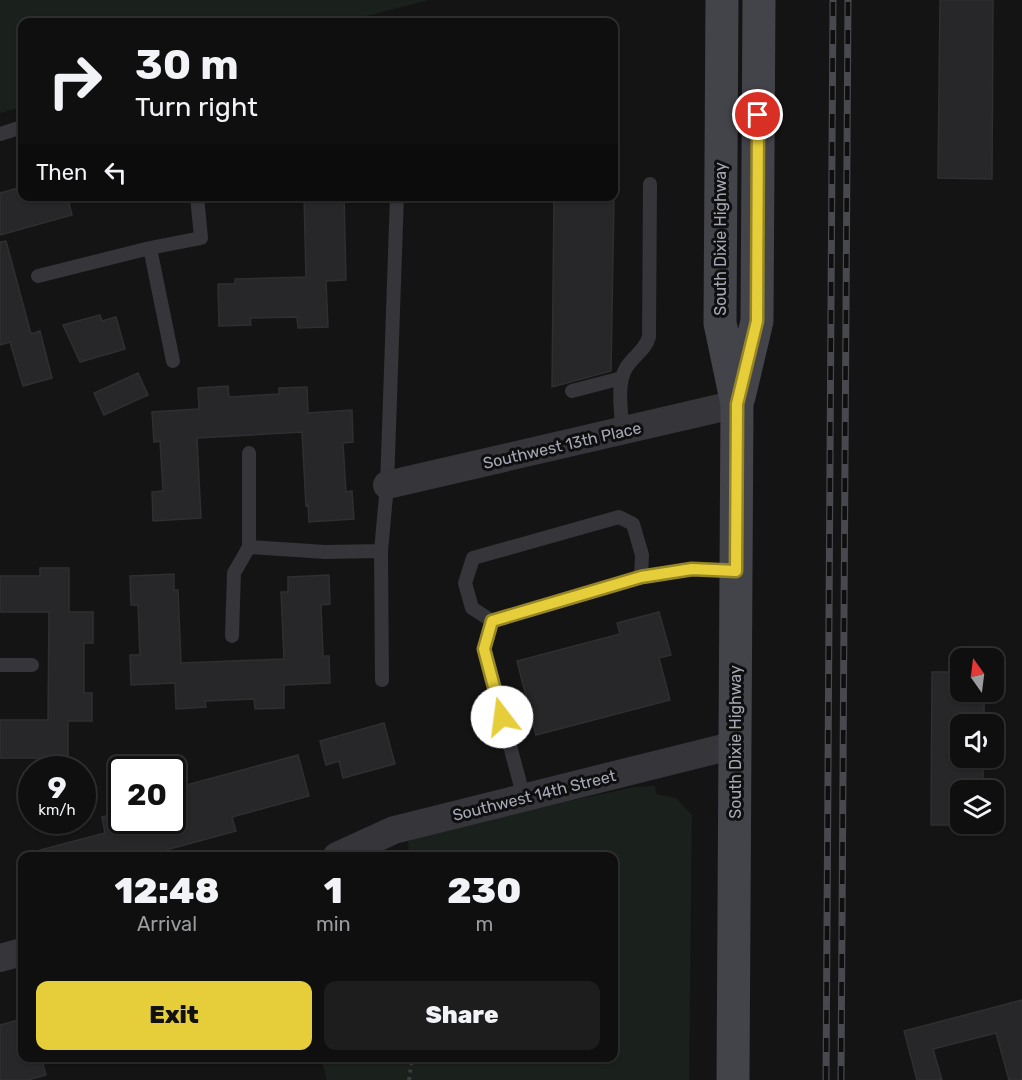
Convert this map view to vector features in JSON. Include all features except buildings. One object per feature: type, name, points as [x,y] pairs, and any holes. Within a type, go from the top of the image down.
[{"type":"main road","name":"South Dixie Highway","points":[[722,0],[720,323],[737,404],[733,1080]]},
{"type":"main road","name":"South Dixie Highway","points":[[737,404],[757,321],[759,0]]},
{"type":"street","name":"Southwest 13th Place","points":[[387,485],[737,404]]},
{"type":"street","name":"Southwest 14th Street","points":[[346,852],[394,830],[735,745]]},
{"type":"street","points":[[0,958],[18,953]]},
{"type":"lane","points":[[0,134],[18,129]]},
{"type":"lane","points":[[622,431],[622,378],[632,359],[647,345],[649,337],[650,184]]},
{"type":"lane","points":[[38,276],[150,248],[201,238],[197,201]]},
{"type":"lane","points":[[382,680],[381,550],[387,485],[398,201]]},
{"type":"lane","points":[[150,248],[173,361]]},
{"type":"lane","points":[[572,391],[622,378]]},
{"type":"lane","points":[[232,636],[234,573],[249,547],[249,453]]},
{"type":"lane","points":[[641,577],[642,555],[633,524],[619,517],[473,558],[465,583],[472,608],[492,621],[641,577],[692,569],[736,571]]},
{"type":"lane","points":[[249,547],[325,552],[381,550]]},
{"type":"lane","points":[[492,621],[484,649],[524,798]]},
{"type":"lane","points":[[0,665],[32,665]]},
{"type":"path","points":[[409,1080],[411,1062]]},
{"type":"shaded area","points":[[0,0],[429,0],[359,18],[18,18],[18,108],[0,113]]},
{"type":"shaded area","points":[[655,786],[656,794],[676,798],[692,815],[689,1080],[327,1080],[322,1062],[618,1062],[618,852],[409,852],[408,841],[471,822],[635,787]]},
{"type":"railway","points":[[826,1080],[833,0]]},
{"type":"railway","points":[[841,1080],[848,0]]},
{"type":"route","points":[[502,717],[484,649],[492,621],[641,577],[692,569],[736,571],[737,404],[757,321],[758,115]]}]
